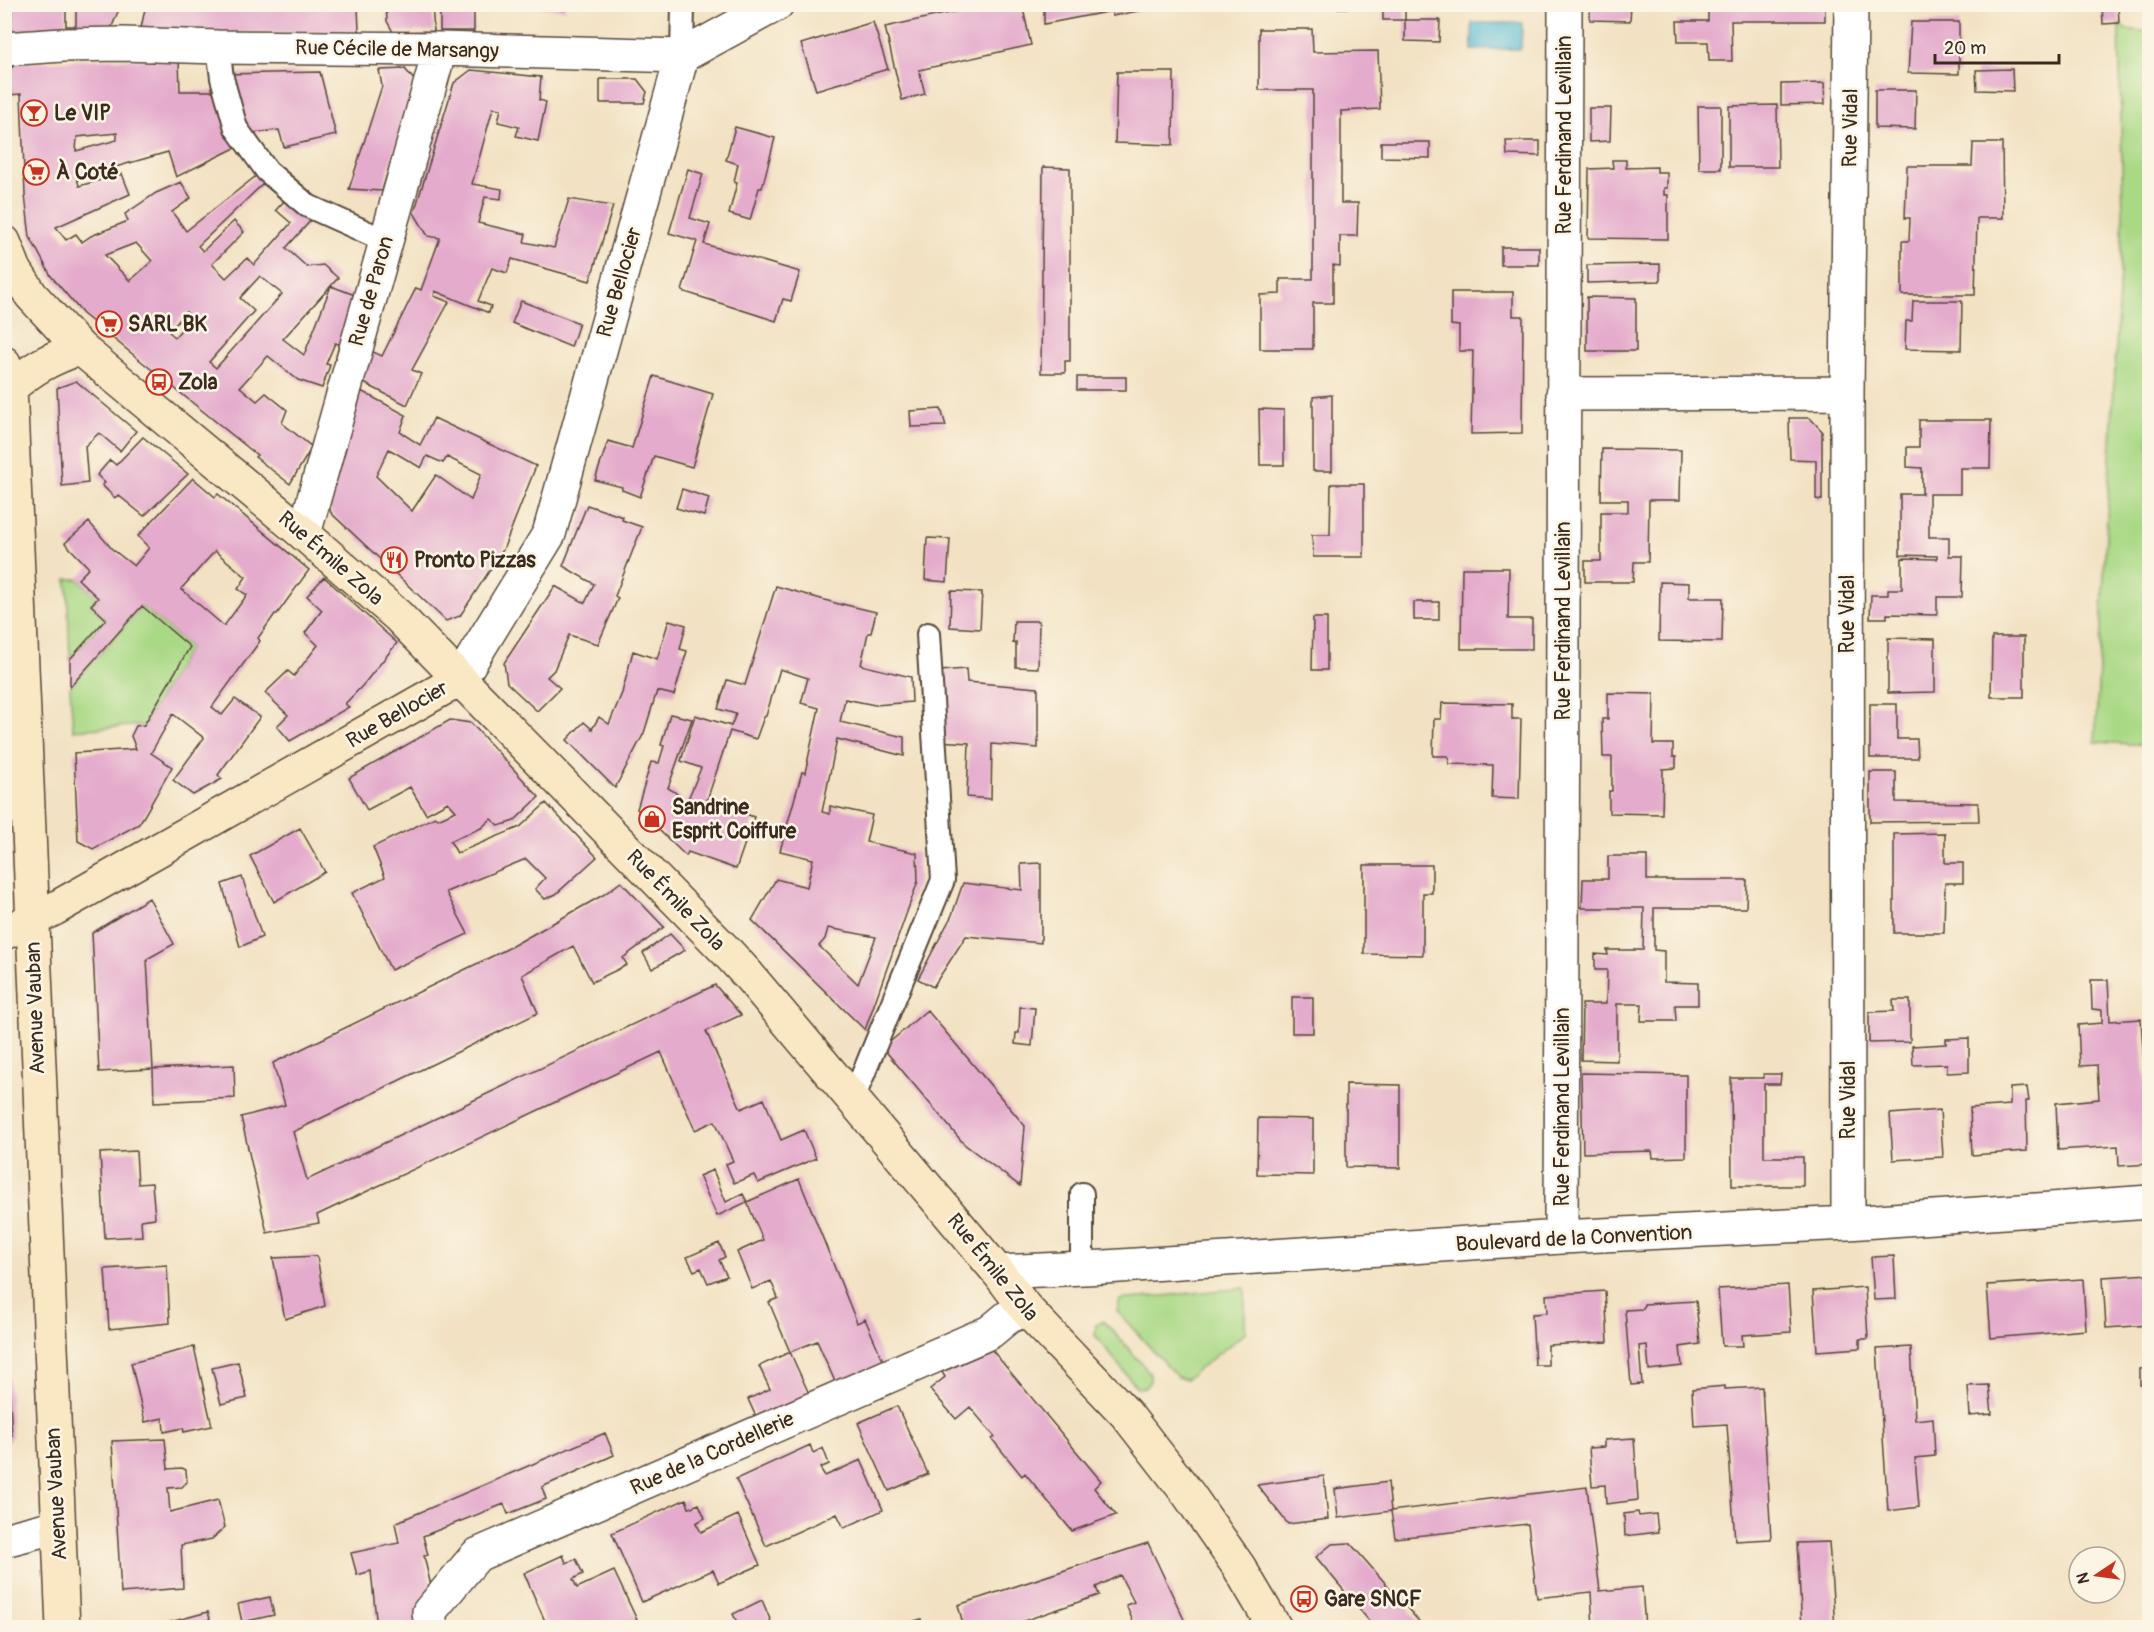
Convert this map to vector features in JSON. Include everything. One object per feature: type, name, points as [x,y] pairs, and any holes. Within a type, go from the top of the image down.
[{"type":"main road","name":"Rue Émile Zola","points":[[4,242],[15,270],[31,296],[80,348],[304,534],[398,616],[749,976],[998,1272],[1026,1309],[1126,1414],[1189,1495],[1239,1567],[1275,1628]]},
{"type":"main road","name":"Avenue Vauban","points":[[63,1628],[18,927],[7,376],[36,367],[80,348]]},
{"type":"main road","name":"Rue Bellocier","points":[[18,927],[460,679]]},
{"type":"street","points":[[682,57],[777,4]]},
{"type":"street","name":"Rue Ferdinand Levillain","points":[[1561,1237],[1565,4]]},
{"type":"street","name":"Rue Vidal","points":[[1848,1223],[1847,393],[1851,4]]},
{"type":"street","name":"Rue Cécile de Marsangy","points":[[4,49],[122,44],[440,49],[682,57]]},
{"type":"street","name":"Rue de Paron","points":[[304,534],[440,49]]},
{"type":"street","name":"Rue Bellocier","points":[[460,679],[549,534],[682,57]]},
{"type":"street","points":[[1563,394],[1847,393]]},
{"type":"street","name":"Boulevard de la Convention","points":[[998,1272],[1561,1237],[1848,1223],[2150,1202]]},
{"type":"street","name":"Rue de la Cordellerie","points":[[431,1628],[429,1612],[477,1555],[990,1332],[1008,1317],[1026,1309]]},
{"type":"street","points":[[4,1540],[58,1526]]},
{"type":"lane","points":[[682,57],[683,4]]},
{"type":"lane","points":[[218,47],[222,78],[236,128],[267,171],[308,206],[386,241]]},
{"type":"lane","points":[[853,1099],[943,880],[928,634]]},
{"type":"lane","points":[[1082,1194],[1082,1268]]},
{"type":"green space","points":[[2119,24],[2125,29],[2150,32],[2149,745],[2095,742],[2123,217]]},
{"type":"green space","points":[[67,579],[78,579],[98,598],[91,605],[106,619],[70,659]]},
{"type":"green space","points":[[142,606],[190,647],[144,725],[73,730],[70,687]]},
{"type":"green space","points":[[1245,1288],[1245,1333],[1186,1379],[1177,1377],[1117,1311],[1120,1300]]},
{"type":"green space","points":[[1104,1321],[1150,1373],[1150,1381],[1146,1387],[1137,1388],[1095,1335],[1096,1324]]},
{"type":"water","points":[[1472,23],[1522,23],[1521,49],[1472,50]]},
{"type":"building","points":[[12,4],[66,4],[66,26],[76,26],[76,4],[121,4],[109,34],[11,33]]},
{"type":"building","points":[[146,4],[351,4],[351,7],[358,6],[359,32],[140,33]]},
{"type":"building","points":[[386,4],[432,4],[434,31],[393,32],[387,21]]},
{"type":"building","points":[[440,4],[474,4],[474,31],[440,31]]},
{"type":"building","points":[[530,4],[566,4],[565,10],[530,6]]},
{"type":"building","points":[[990,4],[1022,4],[1031,45],[919,70],[925,94],[902,100],[885,27]]},
{"type":"building","points":[[1044,4],[1164,4],[1164,6],[1112,16],[1112,11],[1044,24]]},
{"type":"building","points":[[1313,4],[1348,4],[1347,8],[1313,8]]},
{"type":"building","points":[[1383,4],[1405,4],[1405,20],[1383,20]]},
{"type":"building","points":[[1590,4],[1631,4],[1630,21],[1590,20]]},
{"type":"building","points":[[1708,4],[1825,4],[1825,21],[1731,21],[1732,61],[1709,61],[1708,42],[1678,42],[1677,21],[1708,21]]},
{"type":"building","points":[[2102,4],[2118,4],[2119,23],[2103,24]]},
{"type":"building","points":[[1405,20],[1440,20],[1439,42],[1405,41]]},
{"type":"building","points":[[873,22],[888,69],[816,90],[801,44]]},
{"type":"building","points":[[1911,22],[1959,22],[1959,74],[1908,73]]},
{"type":"building","points":[[1259,29],[1312,29],[1313,52],[1378,51],[1380,109],[1341,111],[1341,203],[1358,203],[1357,236],[1340,236],[1340,266],[1333,265],[1333,303],[1313,303],[1313,349],[1260,349],[1260,295],[1280,294],[1280,279],[1313,279],[1313,90],[1259,90]]},
{"type":"building","points":[[112,59],[179,61],[180,91],[222,91],[241,145],[176,177],[168,152],[77,178],[79,186],[122,174],[130,194],[56,227],[66,240],[76,234],[82,242],[128,221],[125,214],[156,193],[181,182],[191,198],[172,212],[186,231],[260,173],[267,180],[198,246],[203,251],[234,221],[244,232],[212,264],[226,278],[247,258],[254,265],[291,223],[276,210],[287,198],[312,219],[286,248],[307,267],[323,265],[338,278],[283,339],[304,355],[331,286],[360,297],[342,345],[335,343],[326,364],[330,365],[322,388],[298,380],[268,356],[240,387],[257,401],[266,393],[287,410],[282,423],[312,447],[290,484],[83,314],[51,276],[30,237],[25,195],[21,94],[8,95],[8,72],[16,63]],"holes":[[[117,133],[117,140],[76,151],[77,137]],[[136,243],[152,261],[130,281],[105,255]],[[260,276],[282,294],[216,368],[209,362],[254,311],[240,298]],[[186,312],[191,318],[175,337],[169,332]]]},
{"type":"building","points":[[405,69],[415,81],[382,191],[349,189],[382,86],[379,70]]},
{"type":"building","points":[[2012,69],[2013,91],[1977,90],[1976,70]]},
{"type":"building","points":[[471,70],[541,77],[539,100],[546,102],[538,141],[516,136],[519,127],[498,122],[501,109],[493,108],[472,184],[502,189],[501,199],[485,197],[478,223],[526,234],[524,242],[554,248],[569,199],[613,206],[590,281],[512,259],[507,273],[492,268],[478,301],[491,306],[489,313],[435,291],[434,296],[449,302],[412,370],[421,374],[407,405],[362,382],[371,351],[382,356],[416,288],[421,290],[440,238],[428,236],[414,213],[454,83]]},
{"type":"building","points":[[320,72],[336,135],[284,147],[279,130],[242,134],[225,74]]},
{"type":"building","points":[[1117,72],[1174,72],[1173,145],[1115,143]]},
{"type":"building","points":[[600,79],[637,79],[647,92],[644,103],[600,103]]},
{"type":"building","points":[[1824,83],[1825,104],[1781,105],[1781,84]]},
{"type":"building","points":[[1875,90],[1916,90],[1915,129],[1875,128]]},
{"type":"building","points":[[1777,105],[1778,167],[1729,167],[1729,106]]},
{"type":"building","points":[[1698,106],[1721,106],[1721,169],[1699,169]]},
{"type":"building","points":[[1589,108],[1611,108],[1610,141],[1589,142]]},
{"type":"building","points":[[735,127],[775,138],[762,188],[759,188],[750,220],[729,214],[737,183],[734,182],[738,164],[726,160]]},
{"type":"building","points":[[1506,141],[1540,141],[1540,156],[1507,155]]},
{"type":"building","points":[[1381,142],[1430,142],[1430,158],[1381,157]]},
{"type":"building","points":[[1973,143],[2002,143],[2003,218],[1977,218],[1975,295],[1902,295],[1902,241],[1909,241],[1910,218],[1905,218],[1907,166],[1972,166]]},
{"type":"building","points":[[1612,160],[1626,160],[1626,168],[1657,167],[1657,172],[1667,172],[1667,188],[1664,188],[1664,195],[1668,195],[1668,239],[1588,238],[1589,169],[1613,168]]},
{"type":"building","points":[[1043,167],[1070,168],[1070,361],[1065,361],[1065,373],[1041,373]]},
{"type":"building","points":[[688,169],[703,174],[690,218],[710,224],[704,244],[800,272],[791,301],[783,299],[776,321],[682,291],[697,241],[669,233]]},
{"type":"building","points":[[1501,247],[1539,247],[1539,265],[1501,265]]},
{"type":"building","points":[[1660,264],[1660,281],[1587,283],[1587,265]]},
{"type":"building","points":[[1451,292],[1513,292],[1513,316],[1523,316],[1522,433],[1471,434],[1473,351],[1459,351],[1459,326],[1451,325]]},
{"type":"building","points":[[1587,297],[1636,298],[1636,351],[1587,351]]},
{"type":"building","points":[[521,301],[579,323],[571,347],[512,323]]},
{"type":"building","points":[[1913,301],[1962,301],[1961,350],[1905,349],[1906,321],[1912,321]]},
{"type":"building","points":[[654,376],[713,394],[692,467],[654,456],[640,497],[622,490],[622,487],[595,480],[608,441],[632,448]]},
{"type":"building","points":[[1077,377],[1126,377],[1126,390],[1077,390]]},
{"type":"building","points":[[76,381],[136,431],[120,451],[99,433],[85,446],[88,483],[62,486],[57,388]]},
{"type":"building","points":[[359,390],[406,415],[400,432],[420,445],[434,418],[536,466],[503,550],[460,616],[446,621],[331,513],[326,494]],"holes":[[[389,449],[421,468],[427,456],[443,463],[447,457],[481,474],[471,500],[436,475],[412,511],[376,476]]]},
{"type":"building","points":[[1332,395],[1332,471],[1313,471],[1313,397]]},
{"type":"building","points":[[941,409],[946,426],[911,427],[910,411]]},
{"type":"building","points":[[1259,409],[1284,410],[1284,465],[1260,465]]},
{"type":"building","points":[[1789,418],[1810,418],[1822,431],[1822,500],[1816,499],[1816,460],[1790,459]]},
{"type":"building","points":[[1919,420],[1991,420],[1990,468],[1960,468],[1960,494],[1929,494],[1929,537],[1949,537],[1949,556],[1963,556],[1962,597],[1937,597],[1937,615],[1887,614],[1887,618],[1870,618],[1871,595],[1888,595],[1888,589],[1902,589],[1902,558],[1937,559],[1937,556],[1900,555],[1900,494],[1922,494],[1922,468],[1907,467],[1907,447],[1919,447]]},
{"type":"building","points":[[143,437],[188,474],[144,516],[118,495],[115,498],[102,485],[105,483],[97,475],[110,460],[116,465]]},
{"type":"building","points":[[1602,449],[1681,450],[1680,500],[1649,500],[1648,562],[1634,562],[1633,582],[1585,582],[1585,561],[1601,561],[1601,512],[1628,512],[1628,500],[1601,500]]},
{"type":"building","points":[[193,478],[215,497],[218,494],[309,570],[258,638],[260,641],[212,707],[222,715],[235,699],[260,717],[218,775],[222,779],[193,795],[173,780],[204,738],[173,714],[151,753],[172,767],[144,816],[139,824],[93,849],[78,841],[74,753],[136,749],[131,736],[136,726],[144,725],[190,647],[142,606],[70,687],[70,659],[106,619],[91,605],[98,598],[78,579],[89,568],[65,543],[89,522],[112,549],[134,566],[149,548],[138,536]],"holes":[[[215,551],[246,577],[238,589],[247,595],[224,626],[181,589]]]},
{"type":"building","points":[[1331,484],[1364,484],[1364,557],[1313,557],[1312,535],[1330,535]]},
{"type":"building","points":[[682,489],[709,498],[704,516],[676,508]]},
{"type":"building","points":[[587,505],[623,517],[622,520],[642,527],[615,596],[618,598],[598,644],[569,635],[554,670],[547,677],[560,688],[537,711],[507,683],[504,663],[555,586],[585,603],[594,584],[563,566]]},
{"type":"building","points":[[927,538],[950,539],[947,582],[925,580]]},
{"type":"building","points":[[1462,568],[1509,568],[1508,619],[1532,619],[1532,649],[1461,649]]},
{"type":"building","points":[[324,577],[397,643],[345,704],[349,707],[290,741],[277,726],[288,715],[265,693],[288,671],[294,676],[318,645],[305,633],[322,610],[307,596]]},
{"type":"building","points":[[1660,582],[1689,583],[1689,598],[1723,598],[1722,642],[1659,641]]},
{"type":"building","points":[[776,586],[876,612],[871,633],[868,633],[861,665],[911,677],[912,702],[875,705],[845,699],[840,722],[904,737],[904,756],[837,739],[822,812],[830,814],[830,806],[872,815],[866,842],[917,853],[918,881],[865,1030],[752,920],[776,879],[807,887],[813,859],[780,851],[802,772],[805,773],[819,708],[801,703],[808,678],[780,669],[766,716],[756,739],[730,731],[707,800],[754,817],[736,869],[688,852],[686,856],[637,809],[651,762],[659,763],[664,746],[661,745],[670,714],[692,719],[668,788],[686,804],[701,768],[681,761],[695,715],[731,726],[736,714],[718,709],[727,680],[745,685]],"holes":[[[828,928],[876,937],[858,984],[819,946],[825,939]]]},
{"type":"building","points":[[951,591],[982,592],[980,629],[950,627]]},
{"type":"building","points":[[1414,602],[1439,602],[1439,620],[1414,620]]},
{"type":"building","points":[[1313,618],[1327,618],[1327,670],[1312,670]]},
{"type":"building","points":[[669,620],[686,625],[680,649],[687,651],[674,695],[657,691],[644,733],[615,788],[567,740],[584,722],[592,729],[599,717],[609,724],[622,693],[633,651],[657,659]]},
{"type":"building","points":[[1014,621],[1039,621],[1038,668],[1016,667],[1016,642],[1013,643]]},
{"type":"building","points":[[1992,637],[2024,637],[2024,697],[1991,697]]},
{"type":"building","points":[[1888,638],[1935,639],[1935,692],[1888,693]]},
{"type":"building","points":[[966,669],[967,682],[1038,688],[1038,748],[992,744],[991,799],[967,797],[969,743],[938,741],[940,671]]},
{"type":"building","points":[[1608,693],[1654,694],[1653,744],[1673,744],[1673,757],[1676,757],[1676,768],[1663,769],[1662,814],[1609,813],[1609,791],[1612,791],[1612,757],[1603,757],[1602,719],[1608,719]]},
{"type":"building","points":[[1442,703],[1512,704],[1512,719],[1521,719],[1519,799],[1492,798],[1493,765],[1449,764],[1448,756],[1433,756],[1434,719],[1441,719]]},
{"type":"building","points":[[1870,704],[1897,704],[1897,739],[1917,739],[1918,758],[1870,758]]},
{"type":"building","points":[[450,720],[471,723],[539,797],[514,821],[499,826],[491,819],[481,828],[450,841],[457,853],[520,827],[546,803],[597,857],[556,894],[545,899],[535,889],[545,878],[526,859],[446,892],[468,934],[391,970],[352,893],[385,877],[373,847],[435,817],[438,819],[456,811],[448,802],[426,814],[410,787],[367,810],[349,778]]},
{"type":"building","points":[[1870,772],[1896,772],[1896,802],[1978,803],[1979,821],[1870,822]]},
{"type":"building","points":[[300,828],[325,872],[274,902],[250,856]]},
{"type":"building","points":[[1945,833],[1945,863],[1963,863],[1963,883],[1945,883],[1944,933],[1894,933],[1894,834]]},
{"type":"building","points":[[1608,856],[1647,856],[1647,880],[1747,880],[1746,908],[1654,908],[1654,950],[1664,951],[1664,982],[1698,983],[1698,1005],[1675,1005],[1676,1021],[1641,1021],[1642,1004],[1617,1004],[1617,1061],[1581,1060],[1582,1004],[1606,1004],[1607,970],[1595,970],[1595,954],[1608,955],[1607,950],[1643,950],[1644,908],[1582,908],[1583,879],[1608,879]]},
{"type":"building","points":[[1041,863],[1041,943],[966,936],[933,987],[918,979],[952,915],[963,883],[1022,890],[1021,864]]},
{"type":"building","points":[[1364,865],[1432,865],[1432,893],[1423,893],[1423,955],[1364,954]]},
{"type":"building","points":[[242,877],[262,937],[240,947],[222,884]]},
{"type":"building","points":[[621,882],[664,927],[623,958],[627,965],[592,982],[573,946],[522,975],[538,1013],[293,1132],[307,1180],[715,985],[741,1015],[706,1031],[741,1109],[764,1099],[781,1140],[804,1130],[816,1158],[758,1183],[754,1175],[734,1183],[726,1164],[733,1161],[715,1121],[695,1130],[661,1052],[317,1215],[319,1223],[267,1233],[241,1117],[285,1105],[273,1063],[505,950],[603,895]]},
{"type":"building","points":[[149,898],[174,944],[147,959],[153,1069],[99,1072],[92,933]]},
{"type":"building","points":[[670,934],[685,950],[652,969],[643,953]]},
{"type":"building","points":[[2091,980],[2108,980],[2110,1021],[2141,1019],[2148,1126],[2150,1126],[2150,1164],[2119,1166],[2118,1146],[2058,1150],[2056,1103],[2099,1099],[2097,1065],[2080,1066],[2078,1025],[2102,1023],[2102,1010],[2092,1009]]},
{"type":"building","points":[[1292,997],[1313,997],[1313,1033],[1292,1033]]},
{"type":"building","points":[[1893,1000],[1910,1000],[1910,1042],[1869,1043],[1869,1012],[1894,1011]]},
{"type":"building","points":[[1020,1007],[1035,1008],[1032,1046],[1015,1044],[1016,1033],[1019,1033]]},
{"type":"building","points":[[927,1010],[1025,1126],[1020,1186],[964,1144],[883,1048]]},
{"type":"building","points":[[1969,1038],[1969,1072],[1947,1073],[1947,1064],[1913,1065],[1912,1046],[1946,1044],[1946,1039]]},
{"type":"building","points":[[234,1065],[235,1098],[154,1102],[153,1069]]},
{"type":"building","points":[[1581,1073],[1686,1075],[1686,1157],[1653,1158],[1652,1151],[1583,1153]]},
{"type":"building","points":[[1764,1074],[1781,1074],[1780,1084],[1764,1084],[1764,1157],[1803,1157],[1803,1186],[1732,1186],[1731,1078],[1764,1078]]},
{"type":"building","points":[[1346,1084],[1400,1085],[1400,1168],[1346,1167]]},
{"type":"building","points":[[2027,1087],[2029,1101],[2026,1101],[2027,1151],[1972,1155],[1970,1108],[2010,1105],[2010,1088]]},
{"type":"building","points":[[1940,1110],[1943,1157],[1893,1160],[1890,1114]]},
{"type":"building","points":[[1258,1118],[1313,1119],[1313,1175],[1257,1174]]},
{"type":"building","points":[[136,1151],[138,1184],[152,1183],[155,1218],[141,1220],[142,1236],[105,1238],[100,1153]]},
{"type":"building","points":[[713,1170],[726,1202],[743,1194],[747,1202],[717,1216],[699,1176]]},
{"type":"building","points":[[799,1179],[857,1323],[865,1319],[885,1365],[837,1386],[817,1341],[790,1352],[769,1302],[778,1298],[771,1281],[752,1289],[737,1252],[763,1240],[747,1202]]},
{"type":"building","points":[[719,1243],[725,1257],[719,1260],[727,1276],[708,1283],[701,1268],[694,1271],[687,1257]]},
{"type":"building","points":[[317,1256],[325,1306],[285,1319],[273,1258]]},
{"type":"building","points":[[1894,1256],[1896,1299],[1874,1300],[1871,1257]]},
{"type":"building","points":[[167,1265],[170,1323],[109,1329],[105,1269]]},
{"type":"building","points":[[2150,1274],[2150,1325],[2106,1328],[2103,1277]]},
{"type":"building","points":[[2083,1279],[2086,1330],[1991,1338],[1987,1285]]},
{"type":"building","points":[[1788,1285],[1791,1332],[1742,1335],[1743,1346],[1722,1346],[1718,1289]]},
{"type":"building","points":[[1865,1287],[1868,1339],[1860,1339],[1860,1348],[1817,1351],[1813,1291]]},
{"type":"building","points":[[1605,1291],[1608,1342],[1548,1345],[1548,1365],[1535,1365],[1532,1314],[1547,1313],[1546,1295]]},
{"type":"building","points":[[1696,1301],[1700,1344],[1680,1347],[1682,1366],[1649,1370],[1647,1345],[1639,1346],[1642,1384],[1631,1385],[1625,1310],[1643,1309],[1644,1304]]},
{"type":"building","points":[[194,1347],[212,1426],[184,1432],[183,1428],[164,1432],[163,1418],[145,1422],[131,1363]]},
{"type":"building","points":[[1911,1347],[1915,1420],[1933,1418],[1935,1456],[1915,1458],[1919,1507],[1888,1511],[1877,1349]]},
{"type":"building","points":[[992,1350],[1101,1481],[1094,1488],[1116,1515],[1072,1531],[1025,1473],[1022,1476],[992,1439],[995,1437],[970,1407],[956,1419],[930,1389],[945,1377],[942,1372]]},
{"type":"building","points":[[790,1352],[811,1398],[758,1421],[748,1399],[770,1389],[759,1366]]},
{"type":"building","points":[[238,1362],[247,1398],[221,1404],[212,1368]]},
{"type":"building","points":[[8,1367],[12,1436],[4,1446],[4,1368]]},
{"type":"building","points":[[2150,1368],[2150,1385],[2140,1385],[2140,1369]]},
{"type":"building","points":[[1989,1385],[1992,1414],[1970,1416],[1968,1386]]},
{"type":"building","points":[[1725,1386],[1725,1389],[1762,1387],[1771,1539],[1735,1541],[1727,1424],[1694,1426],[1692,1389]]},
{"type":"building","points":[[897,1406],[928,1474],[889,1491],[858,1423]]},
{"type":"building","points":[[605,1433],[614,1455],[542,1487],[546,1499],[508,1514],[504,1504],[423,1536],[428,1555],[424,1556],[431,1586],[420,1628],[377,1628],[371,1571],[357,1575],[351,1553],[399,1543],[395,1523]]},
{"type":"building","points":[[1634,1438],[1638,1500],[1606,1504],[1605,1485],[1592,1486],[1589,1448],[1604,1447],[1604,1440]]},
{"type":"building","points":[[165,1439],[168,1469],[186,1470],[187,1482],[182,1487],[168,1488],[170,1512],[218,1500],[225,1527],[212,1539],[181,1545],[183,1588],[121,1593],[112,1441]]},
{"type":"building","points":[[810,1445],[813,1453],[823,1448],[829,1464],[820,1468],[825,1476],[861,1460],[883,1510],[844,1528],[837,1514],[766,1546],[736,1479]]},
{"type":"building","points":[[1324,1476],[1328,1519],[1288,1524],[1257,1485]]},
{"type":"building","points":[[1388,1482],[1391,1511],[1338,1518],[1335,1489]]},
{"type":"building","points":[[1587,1487],[1600,1591],[1642,1587],[1645,1628],[1593,1628],[1591,1592],[1537,1598],[1528,1524],[1395,1538],[1391,1511]]},
{"type":"building","points":[[686,1499],[689,1508],[699,1504],[705,1518],[696,1523],[701,1532],[738,1515],[760,1565],[719,1583],[713,1570],[642,1602],[612,1533]]},
{"type":"building","points":[[1638,1512],[1639,1516],[1656,1514],[1658,1532],[1625,1536],[1624,1514]]},
{"type":"building","points":[[1829,1542],[1835,1628],[1802,1628],[1797,1543]]},
{"type":"building","points":[[1148,1543],[1188,1628],[1136,1628],[1126,1605],[1134,1602],[1120,1575],[1096,1587],[1099,1595],[1003,1628],[964,1628],[958,1605]]},
{"type":"building","points":[[1350,1543],[1425,1628],[1375,1628],[1316,1557],[1332,1544]]},
{"type":"building","points":[[563,1555],[566,1563],[576,1559],[583,1574],[573,1579],[577,1588],[614,1571],[637,1620],[620,1628],[591,1628],[590,1625],[585,1628],[548,1628],[524,1573]]},
{"type":"building","points":[[270,1597],[274,1615],[242,1622],[238,1604]]},
{"type":"building","points":[[762,1600],[772,1624],[765,1628],[740,1628],[733,1614]]},
{"type":"building","points":[[208,1612],[210,1619],[202,1621],[204,1628],[148,1628]]},
{"type":"building","points":[[921,1619],[923,1628],[895,1628],[895,1627]]},
{"type":"place","name":"Le VIP","points":[[34,113]]},
{"type":"place","name":"À Coté","points":[[36,172]]},
{"type":"place","name":"SARL BK","points":[[109,324]]},
{"type":"place","name":"Zola","points":[[159,382]]},
{"type":"place","name":"Pronto Pizzas","points":[[394,560]]},
{"type":"place","name":"Sandrine Esprit Coiffure","points":[[652,819]]},
{"type":"place","name":"Gare SNCF","points":[[1304,1599]]}]
